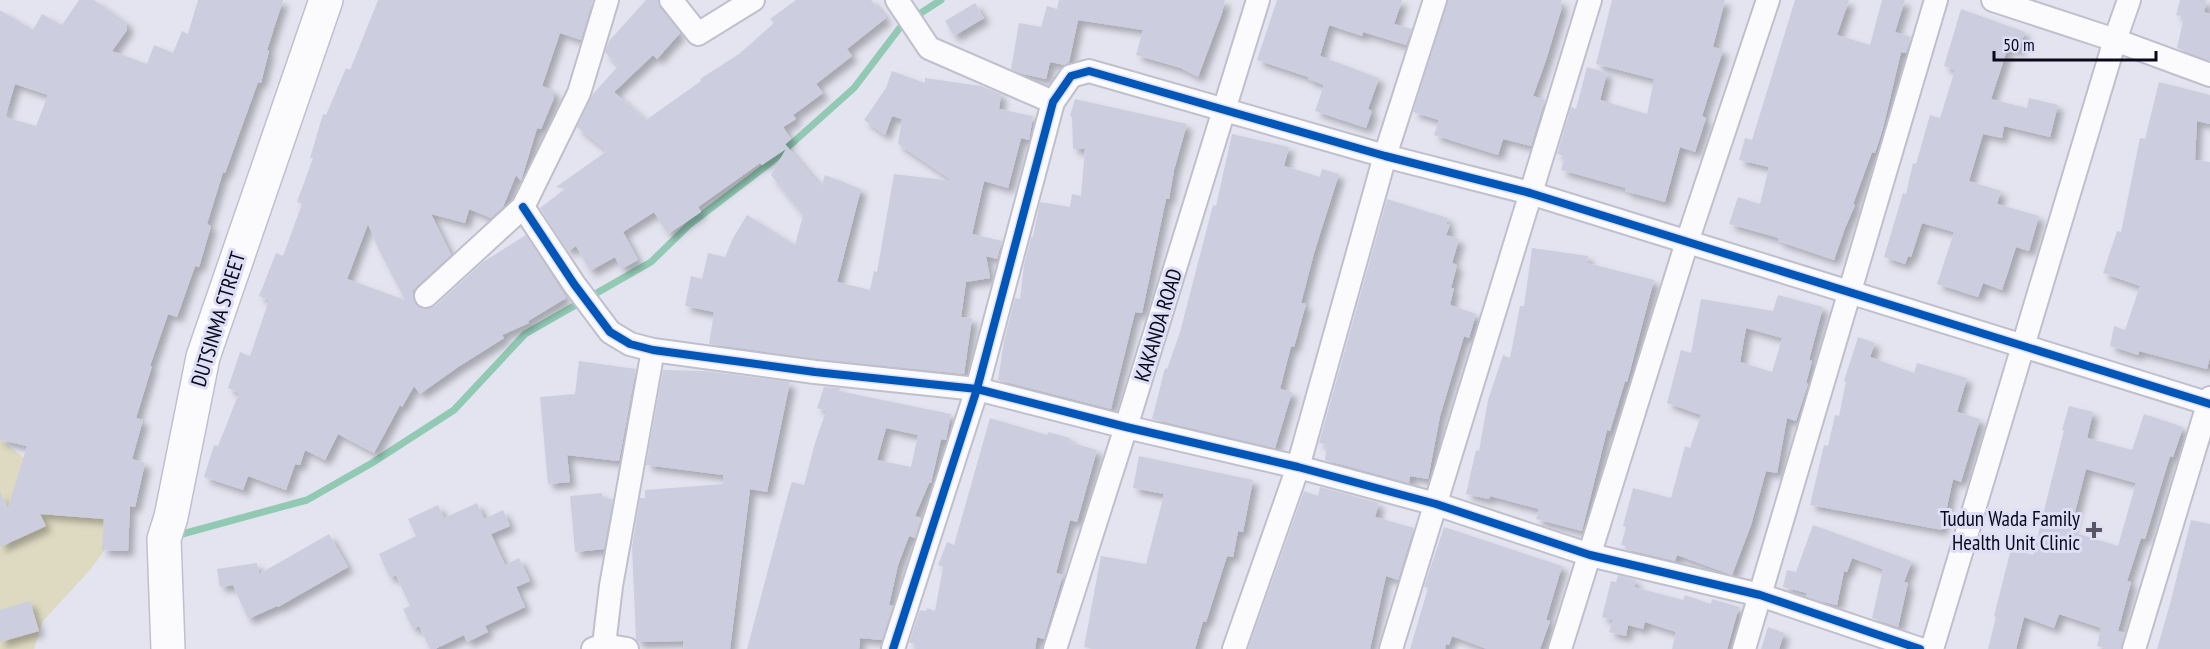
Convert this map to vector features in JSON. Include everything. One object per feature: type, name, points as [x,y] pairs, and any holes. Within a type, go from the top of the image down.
[{"type":"street","name":"DUTSINMA STREET","points":[[168,649],[164,539],[171,517],[203,357],[326,0]]},
{"type":"street","points":[[426,296],[523,207],[579,93],[607,0]]},
{"type":"street","points":[[671,0],[698,34],[753,0]]},
{"type":"street","name":"KAKANDA ROAD","points":[[1055,649],[1258,0]]},
{"type":"street","points":[[1234,649],[1298,467],[1385,156],[1435,0]]},
{"type":"street","points":[[1391,649],[1590,0]]},
{"type":"street","points":[[1560,649],[1687,242],[1768,0]]},
{"type":"street","points":[[1744,649],[1936,0]]},
{"type":"street","points":[[1993,0],[2115,40],[2210,75]]},
{"type":"street","points":[[1932,649],[2129,0]]},
{"type":"street","points":[[900,5],[929,48],[1053,102]]},
{"type":"street","points":[[893,649],[977,389],[1053,102],[1071,76],[1089,71],[1385,156],[1530,194],[2209,402],[2134,649]]},
{"type":"street","points":[[523,207],[593,312],[610,332],[630,344],[653,350],[815,372],[977,389],[1126,428],[1298,467],[1436,504],[1590,555],[1760,595],[1920,649]]},
{"type":"street","points":[[627,649],[599,647],[653,350]]},
{"type":"shaded area","points":[[0,439],[118,532],[90,570],[42,622],[34,649],[0,649]]},
{"type":"building","points":[[79,0],[94,0],[127,23],[127,30],[112,51],[147,64],[154,45],[173,53],[182,31],[188,34],[198,0],[283,0],[267,50],[269,51],[261,83],[258,82],[225,173],[223,172],[207,224],[211,226],[199,267],[195,266],[177,317],[168,314],[150,366],[152,366],[136,418],[143,420],[132,459],[145,463],[135,507],[130,506],[128,551],[102,550],[104,519],[40,514],[46,526],[0,547],[0,492],[8,508],[27,446],[0,440],[0,10],[33,30],[42,14],[62,25]],"holes":[[[15,84],[48,95],[36,126],[5,117]]]},
{"type":"building","points":[[378,0],[593,0],[581,40],[560,33],[542,86],[554,91],[554,98],[541,129],[537,128],[521,181],[516,175],[503,207],[491,218],[469,209],[465,223],[431,214],[451,255],[413,291],[416,305],[421,309],[435,306],[483,262],[526,235],[566,298],[528,321],[529,323],[502,335],[504,338],[420,394],[414,386],[402,407],[400,405],[374,453],[338,434],[325,460],[305,450],[300,465],[295,464],[286,490],[248,476],[243,490],[204,477],[214,445],[218,446],[239,393],[228,388],[240,352],[250,356],[269,300],[259,296],[276,253],[283,256],[302,204],[297,202],[313,158],[310,158],[323,114],[326,115],[346,68],[350,70]],"holes":[[[368,224],[405,300],[347,279]]]},
{"type":"building","points":[[646,0],[658,0],[660,8],[680,33],[657,59],[653,55],[614,92],[646,120],[701,81],[700,79],[739,54],[774,23],[770,19],[796,0],[871,0],[886,18],[847,49],[852,56],[816,84],[823,93],[793,115],[796,119],[783,127],[791,139],[785,144],[821,187],[825,175],[861,189],[837,282],[870,290],[874,271],[877,272],[894,174],[953,181],[898,144],[902,119],[892,116],[885,135],[864,120],[886,88],[892,71],[925,83],[925,78],[981,86],[1001,94],[999,109],[1033,116],[1029,140],[1021,138],[1008,188],[984,181],[972,234],[1002,241],[997,259],[986,256],[990,278],[966,282],[961,317],[972,318],[964,374],[817,359],[709,344],[714,312],[685,306],[691,276],[702,279],[708,253],[725,257],[747,215],[795,245],[803,215],[771,175],[786,149],[762,165],[760,163],[698,207],[701,212],[668,234],[654,212],[623,232],[638,260],[621,269],[615,257],[590,271],[576,246],[568,251],[540,208],[565,189],[556,187],[607,151],[577,127],[593,94],[618,66],[605,52],[609,41]]},
{"type":"building","points":[[1059,0],[1225,0],[1198,77],[1181,68],[1136,55],[1143,30],[1078,20],[1069,62],[1065,65],[1050,62],[1046,79],[1011,69],[1019,23],[1041,27],[1047,6],[1057,9]]},
{"type":"building","points":[[1277,0],[1402,0],[1394,24],[1412,29],[1406,45],[1363,32],[1362,36],[1329,25],[1320,56],[1379,78],[1368,109],[1372,111],[1366,128],[1315,111],[1324,85],[1308,77],[1257,60]]},
{"type":"building","points":[[1448,0],[1562,0],[1560,7],[1562,7],[1546,60],[1533,96],[1545,100],[1531,146],[1503,139],[1498,155],[1434,135],[1439,120],[1413,112]]},
{"type":"building","points":[[1612,0],[1725,0],[1713,47],[1723,50],[1702,116],[1706,118],[1695,152],[1680,147],[1665,202],[1625,191],[1626,188],[1561,170],[1565,156],[1557,154],[1571,107],[1576,109],[1587,67],[1607,73],[1600,100],[1647,114],[1654,79],[1596,64]]},
{"type":"building","points":[[1795,0],[1849,0],[1837,35],[1870,45],[1882,0],[1905,0],[1895,32],[1911,37],[1906,53],[1901,52],[1875,153],[1872,152],[1834,260],[1778,241],[1779,238],[1729,224],[1738,197],[1760,204],[1769,167],[1739,160],[1745,138],[1752,140]]},
{"type":"building","points":[[2180,0],[2207,0],[2204,12],[2210,14],[2210,61],[2177,48],[2184,17],[2176,15]]},
{"type":"building","points":[[975,3],[984,18],[954,36],[945,21]]},
{"type":"building","points":[[1961,9],[2025,32],[2018,51],[2008,47],[1991,99],[2027,108],[2029,98],[2058,105],[2050,137],[2004,126],[2002,138],[1983,134],[1969,181],[2001,191],[1997,204],[2039,216],[2029,251],[2016,247],[2002,290],[1983,283],[1978,297],[1937,284],[1954,232],[1922,223],[1911,257],[1908,256],[1905,264],[1884,257],[1930,115],[1940,118],[1955,70],[1944,66]]},
{"type":"building","points":[[2159,82],[2210,95],[2210,124],[2197,121],[2195,160],[2210,162],[2210,357],[2207,369],[2139,351],[2138,355],[2110,346],[2114,326],[2125,330],[2140,286],[2103,273],[2117,231],[2121,232],[2140,138],[2145,139]]},
{"type":"building","points":[[1075,99],[1187,124],[1174,170],[1169,199],[1166,199],[1142,313],[1135,312],[1111,409],[998,380],[1004,341],[1015,298],[1020,299],[1024,265],[1031,237],[1033,237],[1040,202],[1070,207],[1072,194],[1081,196],[1085,149],[1073,149],[1072,117],[1070,116]]},
{"type":"building","points":[[1232,134],[1289,147],[1284,166],[1320,177],[1322,169],[1339,174],[1314,253],[1301,303],[1306,304],[1294,347],[1291,346],[1280,389],[1292,392],[1275,448],[1152,419],[1165,368],[1167,369],[1180,332],[1213,205],[1216,206]]},
{"type":"building","points":[[1387,199],[1448,218],[1446,224],[1450,225],[1446,235],[1459,239],[1452,263],[1457,265],[1451,288],[1454,288],[1450,305],[1476,314],[1469,338],[1464,336],[1440,416],[1428,479],[1410,476],[1409,483],[1325,460],[1327,445],[1319,443]]},
{"type":"building","points":[[1532,248],[1588,256],[1587,263],[1654,280],[1627,382],[1625,381],[1610,431],[1607,430],[1582,531],[1536,519],[1539,509],[1490,496],[1489,499],[1466,494],[1476,450],[1479,451],[1488,400],[1503,355],[1510,358],[1520,306],[1524,306]]},
{"type":"building","points":[[1778,295],[1823,307],[1809,360],[1812,361],[1806,383],[1808,384],[1796,421],[1787,418],[1777,473],[1766,471],[1751,525],[1732,575],[1677,555],[1675,561],[1625,549],[1626,546],[1621,545],[1626,527],[1623,526],[1633,488],[1671,498],[1685,446],[1690,448],[1701,415],[1667,403],[1681,350],[1691,353],[1701,299],[1773,311]],"holes":[[[1746,328],[1782,338],[1772,372],[1740,362]]]},
{"type":"building","points":[[1858,337],[1875,343],[1870,357],[1914,373],[1917,363],[1967,378],[1957,412],[1980,419],[1961,482],[1953,479],[1942,530],[1810,505],[1824,445],[1828,446],[1835,415],[1839,416],[1846,382],[1844,381]]},
{"type":"building","points":[[579,361],[636,369],[619,461],[567,455],[570,482],[548,484],[540,397],[575,394]]},
{"type":"building","points":[[663,370],[705,371],[790,382],[767,492],[750,489],[730,649],[683,649],[683,641],[638,642],[636,639],[632,547],[640,498],[645,498],[645,490],[723,484],[723,475],[646,465]]},
{"type":"building","points":[[824,387],[840,388],[839,391],[951,414],[946,440],[941,439],[931,483],[915,516],[921,518],[915,538],[909,536],[898,565],[889,605],[893,606],[882,640],[860,638],[859,649],[747,649],[789,491],[792,482],[804,485],[826,411],[817,408]],"holes":[[[886,428],[918,435],[911,467],[877,460]]]},
{"type":"building","points":[[2069,406],[2093,412],[2087,438],[2132,450],[2144,414],[2183,427],[2173,457],[2170,456],[2145,539],[2141,538],[2127,581],[2131,582],[2118,631],[2125,633],[2121,649],[2097,646],[2101,628],[2059,614],[2054,628],[2024,617],[2016,649],[1988,649],[2011,549],[2033,555],[2064,430],[2062,430]],"holes":[[[2086,469],[2136,483],[2118,546],[2070,531]]]},
{"type":"building","points":[[990,418],[1047,435],[1048,432],[1070,438],[1069,442],[1097,450],[1077,522],[1070,520],[1056,573],[1063,575],[1044,639],[1037,637],[1035,649],[916,649],[917,644],[909,643],[920,610],[926,611],[927,608],[935,611],[943,567],[938,565],[947,542],[954,545]]},
{"type":"building","points":[[1139,456],[1253,480],[1243,532],[1238,531],[1233,557],[1227,556],[1195,649],[1093,649],[1084,647],[1101,556],[1146,564],[1164,494],[1133,488]]},
{"type":"building","points":[[1320,487],[1379,503],[1375,517],[1414,528],[1398,580],[1386,576],[1370,649],[1248,649],[1304,491],[1318,496]]},
{"type":"building","points":[[602,493],[603,499],[613,499],[604,549],[575,552],[570,496]]},
{"type":"building","points":[[477,503],[484,519],[503,510],[510,526],[491,534],[505,565],[519,558],[530,581],[516,587],[525,607],[485,626],[488,632],[467,642],[464,635],[435,649],[430,649],[419,626],[413,629],[403,609],[410,606],[396,575],[390,578],[379,554],[416,536],[408,519],[438,505],[444,518]]},
{"type":"building","points":[[2191,520],[2210,524],[2210,649],[2157,649],[2170,604]]},
{"type":"building","points":[[1813,525],[1912,561],[1904,582],[1908,583],[1898,627],[1872,618],[1883,569],[1852,558],[1847,572],[1844,571],[1837,605],[1806,596],[1807,593],[1783,587],[1787,570],[1796,572]]},
{"type":"building","points":[[1444,527],[1562,566],[1546,620],[1550,621],[1540,649],[1487,649],[1452,636],[1445,649],[1410,649],[1428,588],[1424,587]]},
{"type":"building","points":[[329,534],[348,567],[278,607],[248,619],[233,585],[220,587],[217,569],[257,563],[259,574]]},
{"type":"building","points":[[1618,575],[1636,580],[1634,587],[1683,600],[1685,595],[1711,604],[1712,599],[1739,607],[1727,649],[1672,649],[1676,632],[1645,622],[1643,629],[1628,625],[1626,636],[1609,632],[1613,620],[1602,617],[1611,581],[1616,582]]},
{"type":"building","points":[[30,601],[39,631],[0,642],[0,610]]},
{"type":"building","points":[[1768,627],[1784,633],[1779,649],[1761,649]]},
{"type":"waterway","points":[[175,536],[307,500],[372,463],[454,410],[525,334],[651,262],[689,225],[770,163],[854,88],[902,25],[941,0]]},
{"type":"cycle path","points":[[893,649],[977,389],[1053,102],[1071,76],[1089,71],[1385,156],[1530,193],[2210,404]]},
{"type":"cycle path","points":[[523,207],[574,284],[610,332],[630,344],[653,350],[815,372],[977,389],[1298,467],[1436,504],[1590,555],[1760,595],[1920,649]]},
{"type":"place","name":"Tudun Wada Family Health Unit Clinic","points":[[2094,530]]}]
